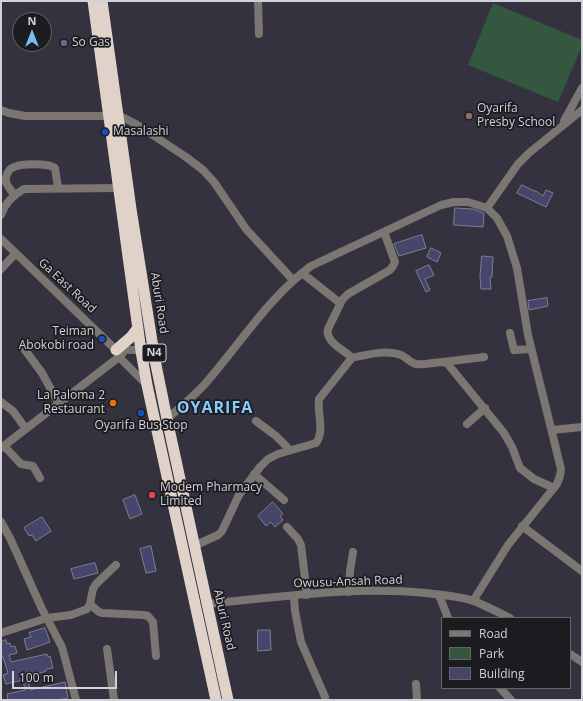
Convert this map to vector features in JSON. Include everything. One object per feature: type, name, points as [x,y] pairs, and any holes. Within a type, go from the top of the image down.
[{"type":"highway","name":"Aburi Road","points":[[93,1],[166,419],[228,700]]},
{"type":"highway","name":"Aburi Road","points":[[102,1],[118,188],[141,351],[147,385],[216,700]]},
{"type":"highway","points":[[120,352],[138,328]]},
{"type":"street","points":[[258,1],[259,34]]},
{"type":"street","points":[[563,124],[582,88]]},
{"type":"street","points":[[1,110],[25,116],[113,116],[136,124],[203,170],[214,182],[246,230],[293,280]]},
{"type":"street","points":[[487,208],[518,164],[563,124],[582,110]]},
{"type":"street","points":[[14,195],[6,183],[6,180],[9,170],[19,166],[44,165],[56,168],[58,188]]},
{"type":"street","points":[[1,215],[5,206],[14,195],[24,189],[118,188]]},
{"type":"street","points":[[166,419],[205,384],[268,305],[293,280],[311,266],[441,205],[454,202],[468,202],[487,208],[497,218],[507,236],[517,268],[531,349],[561,470],[560,476],[554,488],[508,545],[473,601]]},
{"type":"street","points":[[351,358],[327,336],[328,329],[340,303],[348,294],[390,270],[393,266],[394,262],[384,232]]},
{"type":"street","name":"Ga East Road","points":[[1,239],[15,254],[120,352],[147,385]]},
{"type":"street","points":[[1,268],[15,254]]},
{"type":"street","points":[[302,273],[340,303]]},
{"type":"street","points":[[510,333],[514,350],[531,349]]},
{"type":"street","points":[[25,350],[42,373],[59,404]]},
{"type":"street","points":[[40,478],[33,466],[21,464],[3,447],[59,404],[120,352],[141,351],[155,360]]},
{"type":"street","points":[[351,358],[380,352],[390,352],[401,355],[413,363],[419,364],[484,357]]},
{"type":"street","points":[[194,546],[218,535],[222,531],[239,495],[254,474],[268,460],[278,454],[316,443],[319,439],[320,433],[318,404],[320,399],[351,361],[351,358]]},
{"type":"street","points":[[443,362],[451,366],[504,433],[512,447],[520,468],[530,476],[554,488]]},
{"type":"street","points":[[1,402],[13,411],[26,429]]},
{"type":"street","points":[[466,424],[485,408]]},
{"type":"street","points":[[256,421],[276,436],[290,450]]},
{"type":"street","points":[[552,430],[582,427]]},
{"type":"street","points":[[254,474],[284,500]]},
{"type":"street","points":[[1,522],[10,538],[42,609],[62,647],[76,700]]},
{"type":"street","points":[[522,526],[582,571]]},
{"type":"street","points":[[287,527],[298,539],[301,545],[307,595]]},
{"type":"street","points":[[349,592],[353,552]]},
{"type":"street","points":[[1,633],[47,618],[71,615],[87,609],[96,584],[116,565]]},
{"type":"street","name":"Owusu-Ansah Road","points":[[207,604],[373,590],[403,591],[473,601],[508,617]]},
{"type":"street","points":[[439,595],[448,617]]},
{"type":"street","points":[[294,596],[295,611],[301,642],[325,697]]},
{"type":"street","points":[[90,604],[102,613],[148,616],[153,622],[156,656]]},
{"type":"street","points":[[107,649],[114,700]]},
{"type":"street","points":[[571,655],[582,662]]},
{"type":"street","points":[[416,684],[417,700]]},
{"type":"street","points":[[501,689],[511,700]]},
{"type":"green space","points":[[493,3],[582,40],[582,46],[558,102],[468,65]]},
{"type":"building","points":[[522,185],[543,196],[546,190],[553,193],[546,207],[517,193]]},
{"type":"building","points":[[455,208],[473,209],[484,213],[483,227],[454,225]]},
{"type":"building","points":[[422,235],[426,248],[399,256],[394,244]]},
{"type":"building","points":[[431,248],[441,253],[437,262],[427,257]]},
{"type":"building","points":[[482,256],[493,257],[492,277],[490,277],[491,289],[481,289],[480,277]]},
{"type":"building","points":[[429,265],[434,275],[425,279],[430,290],[426,292],[416,271]]},
{"type":"building","points":[[547,298],[548,306],[529,310],[528,301]]},
{"type":"building","points":[[135,495],[142,514],[130,519],[123,500]]},
{"type":"building","points":[[273,502],[283,514],[280,516],[283,520],[275,527],[271,522],[266,526],[258,516]]},
{"type":"building","points":[[42,517],[51,531],[36,541],[32,535],[29,536],[24,528]]},
{"type":"building","points":[[151,546],[156,571],[146,573],[140,549]]},
{"type":"building","points":[[95,563],[98,573],[74,579],[71,569]]},
{"type":"building","points":[[45,628],[50,642],[27,650],[24,639],[31,637],[29,633]]},
{"type":"building","points":[[258,630],[270,630],[271,650],[258,651]]},
{"type":"building","points":[[6,640],[7,644],[10,643],[11,647],[15,646],[17,653],[9,655],[11,662],[47,654],[48,657],[50,656],[53,668],[46,669],[44,672],[29,675],[30,690],[65,682],[68,698],[57,700],[8,700],[7,694],[25,690],[23,680],[6,684],[3,675],[8,673],[3,657],[1,658],[1,642]]},
{"type":"place","name":"So Gas","points":[[64,43]]},
{"type":"place","name":"Oyarifa Presby School","points":[[469,116]]},
{"type":"place","name":"Masalashi","points":[[105,132]]},
{"type":"place","name":"Teiman Abokobi road","points":[[102,339]]},
{"type":"place","name":"La Paloma 2 Restaurant","points":[[113,403]]},
{"type":"place","name":"Oyarifa Bus Stop","points":[[141,413]]},
{"type":"place","name":"Modem Pharmacy Limited","points":[[152,495]]},
{"type":"district","name":"OYARIFA","points":[[215,408]]}]
